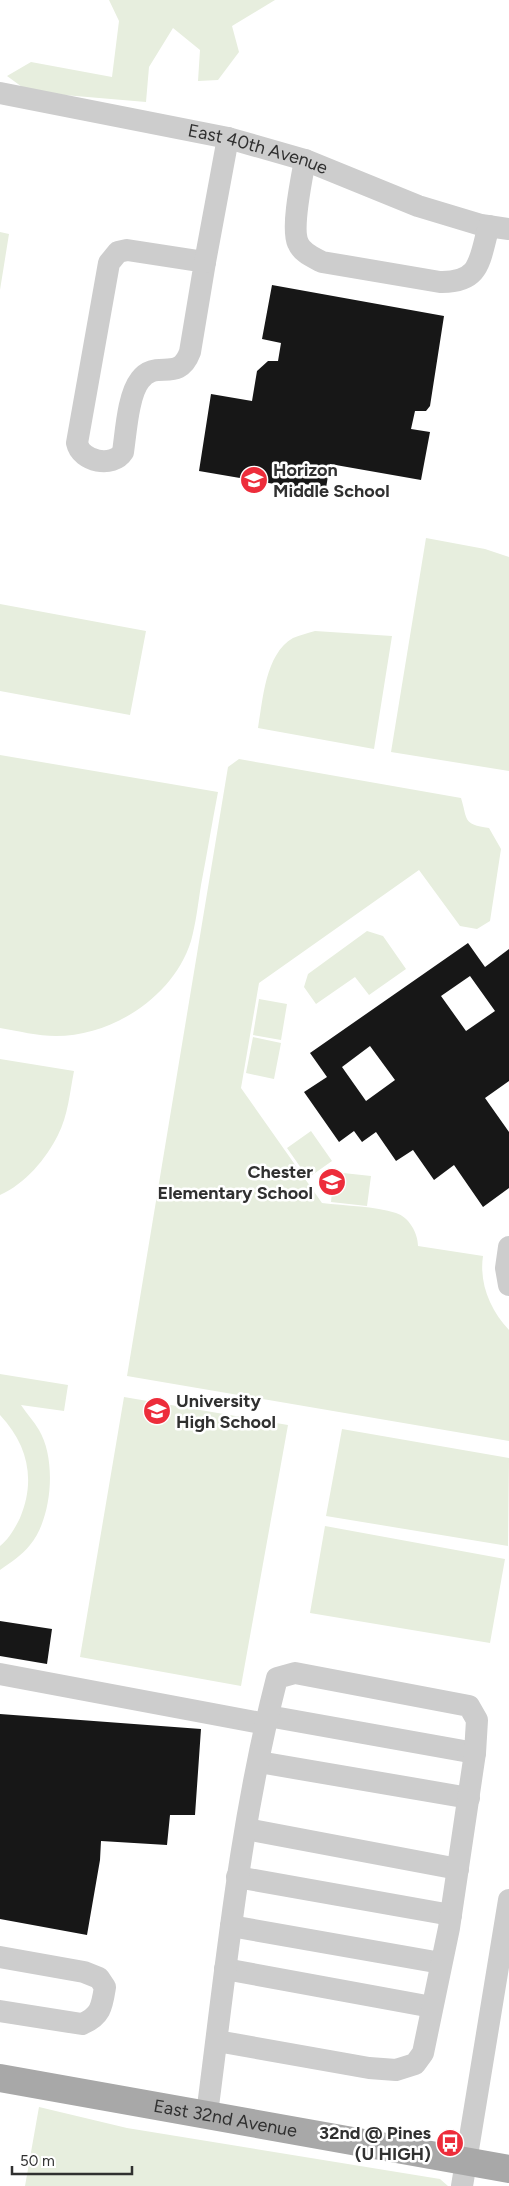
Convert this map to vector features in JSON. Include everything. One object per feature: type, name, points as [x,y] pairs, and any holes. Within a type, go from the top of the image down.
[{"type":"main road","name":"East 32nd Avenue","points":[[0,2078],[207,2114],[464,2174],[509,2169]]},
{"type":"street","name":"East 40th Avenue","points":[[0,93],[228,138],[305,160],[418,206],[499,228]]},
{"type":"street","points":[[205,262],[127,250],[118,252],[109,263],[77,443],[78,450],[84,456],[103,461],[120,457],[123,452],[131,403],[139,380],[146,373],[158,369],[176,369],[186,362],[190,352],[228,138]]},
{"type":"street","points":[[305,160],[296,229],[298,243],[306,254],[322,262],[440,282],[456,282],[469,278],[499,228]]},
{"type":"street","points":[[509,1247],[506,1268],[509,1285]]},
{"type":"street","points":[[0,1674],[267,1720],[476,1753]]},
{"type":"street","points":[[207,2114],[216,2041],[225,1969],[237,1877],[258,1762],[278,1678],[295,1674],[469,1706],[477,1720],[476,1753],[441,1963],[423,2053],[415,2064],[396,2070],[369,2068],[216,2041]]},
{"type":"street","points":[[258,1762],[469,1798]]},
{"type":"street","points":[[246,1829],[458,1869]]},
{"type":"street","points":[[237,1877],[450,1915]]},
{"type":"street","points":[[464,2174],[509,1900]]},
{"type":"street","points":[[231,1926],[441,1963]]},
{"type":"street","points":[[0,1957],[84,1972],[100,1978],[105,1987],[101,2010],[92,2019],[82,2024],[0,2011]]},
{"type":"street","points":[[225,1969],[432,2007]]},
{"type":"green space","points":[[109,0],[275,0],[232,26],[239,52],[218,80],[198,81],[200,50],[173,28],[149,67],[146,102],[29,92],[7,76],[31,62],[112,77],[119,21]]},
{"type":"green space","points":[[0,232],[9,234],[0,290]]},
{"type":"green space","points":[[426,538],[485,549],[509,557],[509,771],[391,752]]},
{"type":"green space","points":[[0,604],[146,631],[130,715],[0,691]]},
{"type":"green space","points":[[315,631],[392,636],[374,749],[258,728],[267,678],[276,655],[293,638]]},
{"type":"green space","points":[[0,755],[218,792],[194,927],[183,961],[171,979],[156,995],[138,1009],[99,1029],[56,1036],[0,1028]]},
{"type":"green space","name":"Chester Elementary School","points":[[239,759],[461,798],[470,823],[489,828],[501,849],[490,921],[477,929],[460,926],[419,870],[259,983],[241,1088],[322,1203],[396,1213],[405,1218],[412,1226],[418,1246],[483,1256],[484,1286],[487,1296],[496,1314],[509,1330],[509,1441],[127,1376],[228,767]]},
{"type":"green space","points":[[367,931],[383,936],[406,969],[369,995],[355,977],[316,1004],[304,987],[308,974]]},
{"type":"green space","points":[[259,999],[287,1004],[281,1040],[253,1035]]},
{"type":"green space","points":[[253,1037],[281,1043],[274,1079],[246,1073]]},
{"type":"green space","points":[[0,1059],[74,1071],[64,1120],[53,1144],[41,1162],[26,1178],[0,1195]]},
{"type":"green space","points":[[311,1131],[332,1161],[308,1178],[287,1148]]},
{"type":"green space","points":[[334,1172],[371,1176],[367,1206],[331,1202]]},
{"type":"green space","points":[[0,1374],[68,1385],[64,1411],[21,1405],[45,1442],[50,1473],[50,1489],[43,1520],[37,1534],[30,1545],[16,1559],[0,1570],[0,1546],[9,1537],[20,1518],[28,1490],[28,1477],[23,1451],[10,1426],[0,1415]]},
{"type":"green space","points":[[124,1397],[288,1425],[241,1686],[80,1657]]},
{"type":"green space","points":[[342,1429],[509,1458],[508,1546],[326,1516]]},
{"type":"green space","points":[[325,1526],[505,1559],[490,1643],[310,1613]]},
{"type":"green space","points":[[39,2107],[127,2128],[440,2179],[448,2186],[25,2186]]},
{"type":"building","points":[[272,285],[444,316],[430,406],[426,411],[415,411],[411,429],[430,432],[421,480],[330,464],[326,488],[299,483],[298,488],[199,471],[211,394],[252,401],[257,371],[268,361],[278,361],[281,343],[262,339]]},
{"type":"building","points":[[468,943],[485,967],[509,949],[509,1081],[485,1098],[509,1132],[509,1188],[483,1207],[454,1165],[434,1180],[413,1150],[396,1161],[376,1132],[362,1142],[354,1131],[339,1142],[304,1092],[327,1077],[310,1053]],"holes":[[[470,976],[495,1011],[466,1031],[441,996]],[[370,1046],[395,1080],[366,1101],[342,1067]]]},
{"type":"building","points":[[0,1621],[52,1629],[47,1664],[0,1656]]},
{"type":"building","points":[[0,1714],[201,1729],[195,1815],[170,1815],[167,1845],[101,1841],[100,1860],[87,1935],[0,1919]]},
{"type":"place","name":"Horizon Middle School","points":[[254,480]]},
{"type":"place","name":"Chester Elementary School","points":[[332,1182]]},
{"type":"place","name":"University High School","points":[[157,1411]]},
{"type":"place","name":"32nd @ Pines (U HIGH)","points":[[450,2143]]}]
